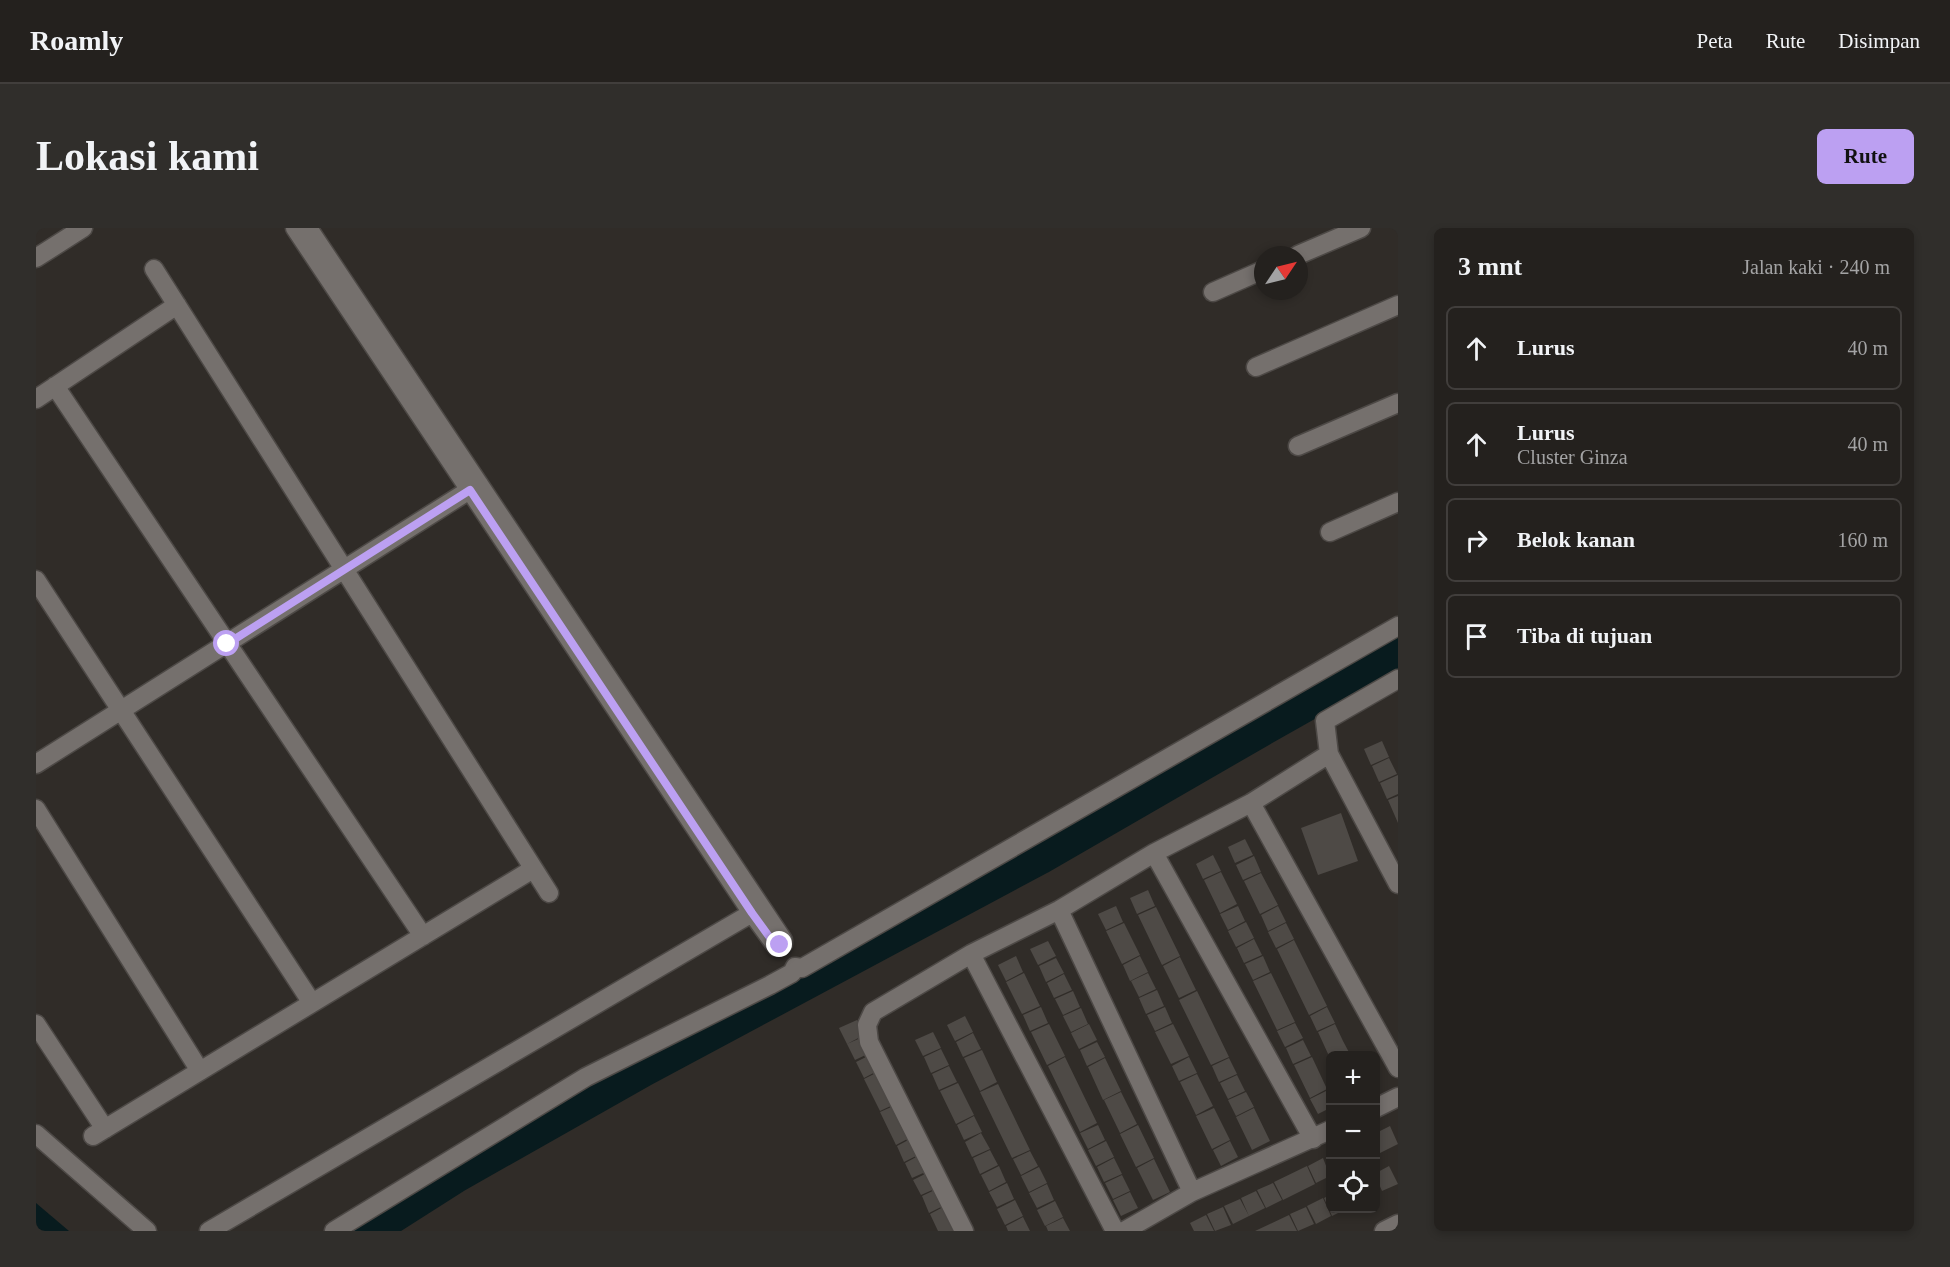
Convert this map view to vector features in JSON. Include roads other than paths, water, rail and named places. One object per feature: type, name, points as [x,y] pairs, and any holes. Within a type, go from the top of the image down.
[{"type":"street","points":[[36,245],[63,228]]},
{"type":"street","points":[[36,258],[83,228]]},
{"type":"street","points":[[295,228],[783,940],[780,945]]},
{"type":"street","points":[[308,228],[752,913],[776,946],[780,945],[795,967],[802,968],[1398,626]]},
{"type":"street","points":[[1308,251],[1361,228]]},
{"type":"street","points":[[154,269],[549,893]]},
{"type":"street","points":[[1213,292],[1254,274]]},
{"type":"street","points":[[36,399],[177,305]]},
{"type":"street","points":[[1256,367],[1398,306]]},
{"type":"street","points":[[55,386],[423,936]]},
{"type":"street","points":[[1299,446],[1398,403]]},
{"type":"street","points":[[36,764],[474,487]]},
{"type":"street","points":[[1330,532],[1398,502]]},
{"type":"street","points":[[36,580],[312,1003]]},
{"type":"street","points":[[1398,680],[1325,721],[1329,754],[1398,884]]},
{"type":"street","points":[[964,1231],[870,1042],[867,1026],[873,1012],[971,954],[1059,910],[1154,853],[1251,803],[1329,754]]},
{"type":"street","points":[[1251,803],[1398,1068]]},
{"type":"street","points":[[36,809],[200,1071]]},
{"type":"street","points":[[1154,853],[1314,1139]]},
{"type":"street","points":[[36,1024],[99,1132],[533,869]]},
{"type":"street","points":[[1059,910],[1192,1192]]},
{"type":"street","points":[[209,1231],[752,913]]},
{"type":"street","points":[[971,954],[1115,1231]]},
{"type":"street","points":[[334,1231],[586,1077],[770,986],[792,973],[795,967]]},
{"type":"street","points":[[1380,1106],[1398,1097]]},
{"type":"street","points":[[1124,1231],[1192,1192],[1326,1132]]},
{"type":"street","points":[[36,1134],[147,1231]]},
{"type":"street","points":[[1384,1231],[1398,1224]]},
{"type":"waterway","points":[[362,1231],[453,1173],[642,1066],[1038,854],[1398,648]]}]
